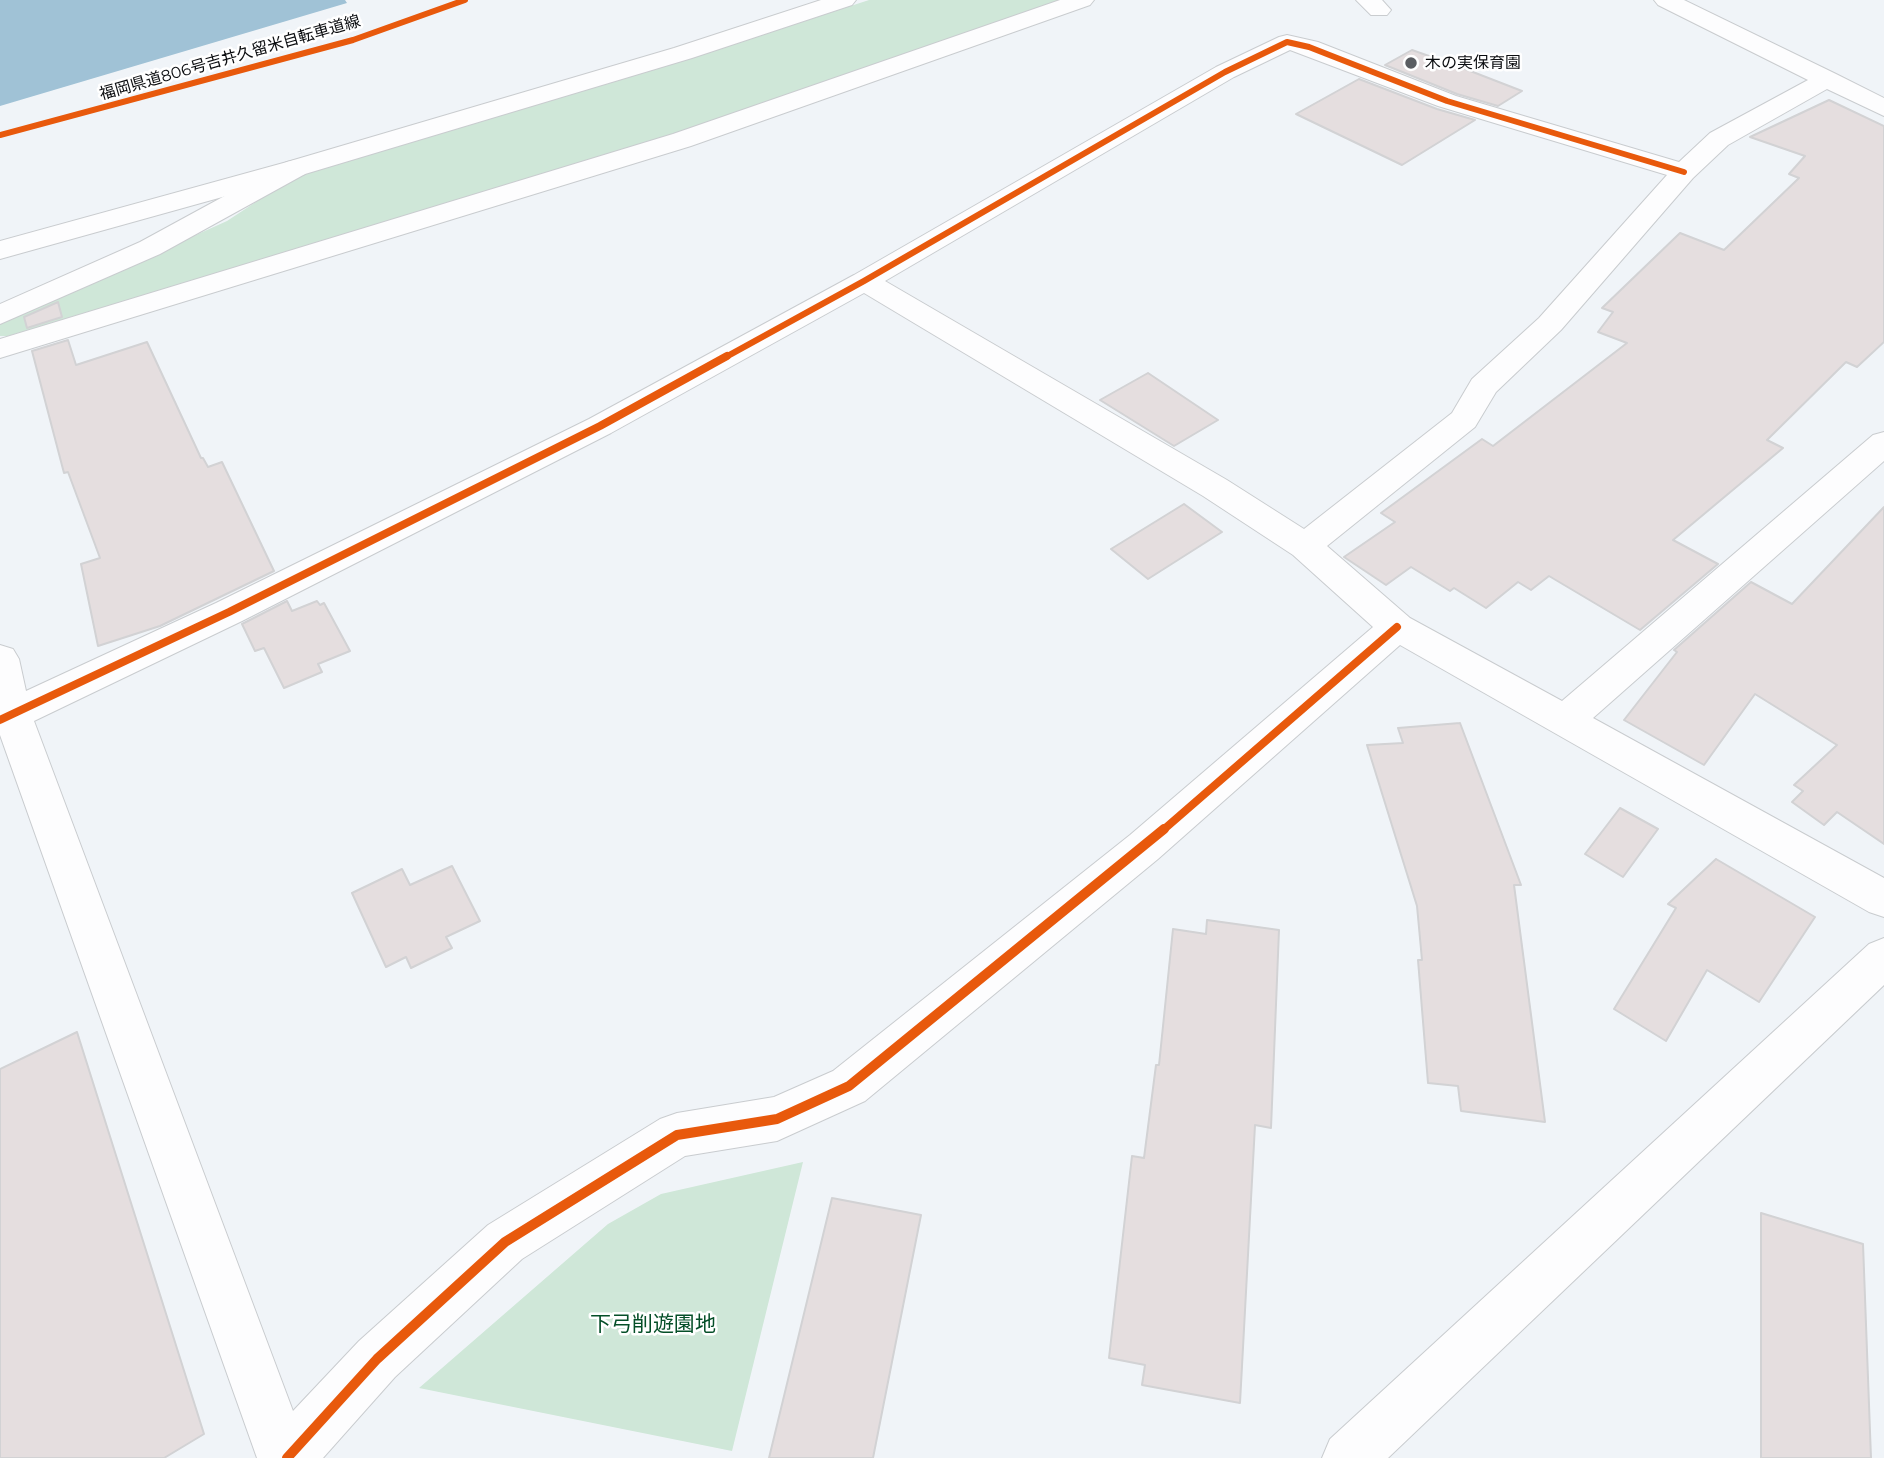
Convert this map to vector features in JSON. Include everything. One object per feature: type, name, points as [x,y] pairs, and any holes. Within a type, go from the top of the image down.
[{"type":"street","points":[[0,250],[296,168],[683,53],[844,0]]},
{"type":"street","points":[[0,349],[682,140],[1082,0]]},
{"type":"street","points":[[1666,0],[1884,108]]},
{"type":"street","points":[[6,717],[229,612],[600,426],[864,281],[1225,72],[1287,42],[1309,47],[1447,101],[1684,172]]},
{"type":"street","points":[[1305,545],[1464,420],[1483,386],[1550,324],[1684,172],[1719,139],[1827,79]]},
{"type":"street","points":[[0,315],[150,248],[296,168]]},
{"type":"street","points":[[864,281],[1215,488],[1305,545],[1397,628],[1884,899]]},
{"type":"street","points":[[1565,721],[1884,443]]},
{"type":"street","points":[[0,659],[6,717],[285,1458],[377,1359],[505,1242],[677,1135],[777,1119],[849,1086],[1144,847],[1397,628]]},
{"type":"street","points":[[1349,1458],[1884,957]]},
{"type":"green space","points":[[869,0],[1063,0],[701,127],[8,336],[0,336],[0,323],[227,221],[303,171],[741,42]]},
{"type":"green space","name":"下弓削遊園地","points":[[803,1162],[732,1451],[419,1388],[608,1224],[661,1194]]},
{"type":"water","points":[[0,0],[345,0],[347,3],[0,106]]},
{"type":"building","points":[[1412,50],[1522,91],[1498,106],[1457,94],[1385,65]]},
{"type":"building","points":[[1359,79],[1437,109],[1475,120],[1402,165],[1296,114]]},
{"type":"building","points":[[1829,100],[1884,126],[1884,342],[1857,367],[1846,362],[1767,440],[1783,448],[1673,540],[1718,564],[1640,630],[1549,576],[1531,590],[1518,582],[1486,608],[1454,588],[1450,591],[1411,567],[1386,585],[1344,557],[1395,522],[1381,513],[1482,439],[1493,446],[1627,343],[1598,332],[1613,312],[1602,308],[1680,233],[1724,250],[1799,178],[1789,174],[1805,156],[1750,137]]},
{"type":"building","points":[[58,302],[62,317],[27,328],[24,317]]},
{"type":"building","points":[[68,340],[76,365],[147,342],[201,458],[208,467],[222,462],[274,571],[160,626],[98,646],[81,564],[100,558],[68,472],[64,473],[32,351]]},
{"type":"building","points":[[1148,373],[1218,420],[1174,446],[1100,400]]},
{"type":"building","points":[[1184,504],[1222,532],[1148,579],[1111,549]]},
{"type":"building","points":[[1884,507],[1884,844],[1837,812],[1824,825],[1792,802],[1803,791],[1794,785],[1837,745],[1755,694],[1704,765],[1624,720],[1677,652],[1674,650],[1751,582],[1792,604]]},
{"type":"building","points":[[287,601],[292,611],[317,601],[320,605],[324,603],[350,651],[318,664],[322,672],[284,688],[264,648],[255,651],[242,624]]},
{"type":"building","points":[[1460,723],[1521,885],[1514,885],[1545,1122],[1461,1111],[1458,1086],[1428,1083],[1418,960],[1422,960],[1417,906],[1367,745],[1403,743],[1398,728]]},
{"type":"building","points":[[1620,808],[1658,829],[1623,877],[1585,854]]},
{"type":"building","points":[[1716,859],[1815,917],[1759,1002],[1707,970],[1666,1041],[1614,1009],[1676,908],[1668,904]]},
{"type":"building","points":[[452,866],[480,921],[446,937],[452,948],[411,968],[406,957],[386,967],[352,893],[402,869],[410,885]]},
{"type":"building","points":[[1207,920],[1279,930],[1271,1128],[1255,1125],[1240,1403],[1142,1385],[1145,1365],[1109,1358],[1132,1156],[1144,1158],[1156,1065],[1159,1065],[1173,929],[1206,934]]},
{"type":"building","points":[[77,1032],[204,1434],[164,1458],[0,1458],[0,1069]]},
{"type":"building","points":[[832,1198],[921,1215],[873,1458],[769,1458]]},
{"type":"building","points":[[1761,1213],[1863,1244],[1871,1458],[1761,1458]]},
{"type":"cycle path","name":"福岡県道806号吉井久留米自転車道線","points":[[0,135],[353,40],[465,0]]},
{"type":"cycle path","points":[[0,720],[229,612],[600,426],[864,281],[1225,72],[1287,42],[1309,47],[1447,101],[1684,172]]},
{"type":"cycle path","points":[[287,1458],[377,1359],[505,1242],[677,1135],[777,1119],[849,1086],[1144,847],[1397,627]]},
{"type":"place","name":"木の実保育園","points":[[1411,63]]}]
